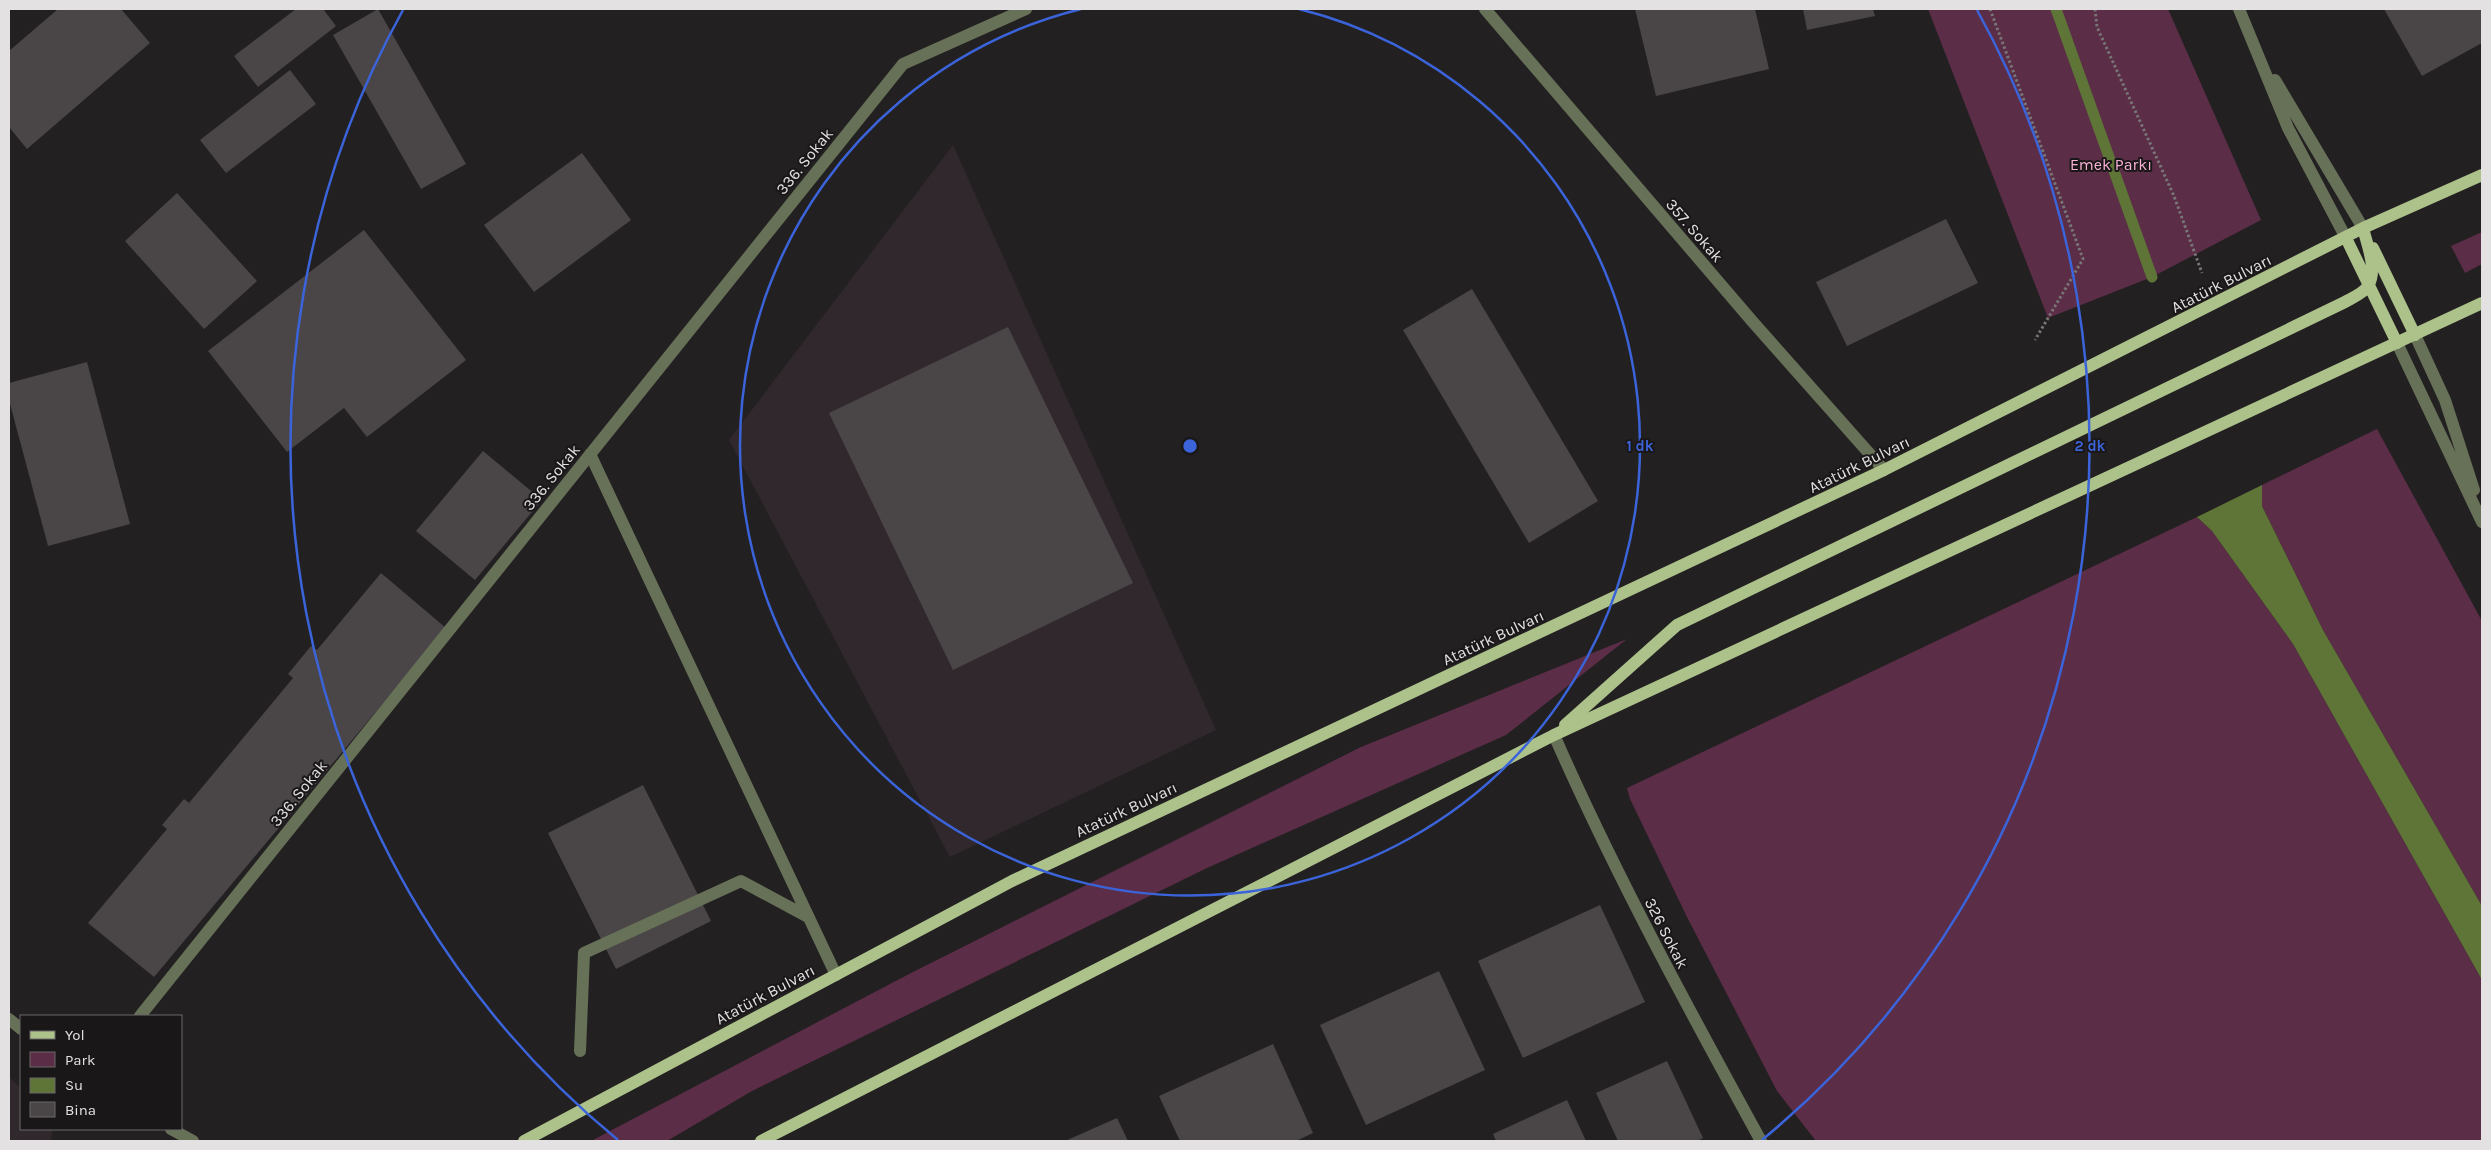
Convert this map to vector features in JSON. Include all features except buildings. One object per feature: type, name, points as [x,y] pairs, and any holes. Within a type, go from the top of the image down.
[{"type":"main road","name":"Atatürk Bulvarı","points":[[524,1141],[1012,881],[1884,470],[2363,228],[2482,175]]},
{"type":"main road","points":[[1554,735],[1677,625],[2346,302],[2368,287],[2373,270],[2363,228]]},
{"type":"main road","points":[[2363,228],[2415,335]]},
{"type":"main road","points":[[2346,238],[2368,287],[2397,343]]},
{"type":"main road","points":[[761,1141],[1554,735],[2482,303]]},
{"type":"street","name":"336. Sokak","points":[[141,1015],[903,64],[1026,9]]},
{"type":"street","name":"357. Sokak","points":[[1485,9],[1752,321],[1884,470]]},
{"type":"street","points":[[2239,9],[2288,128],[2346,238]]},
{"type":"street","points":[[2258,52],[2363,228]]},
{"type":"street","points":[[2415,335],[2445,400],[2482,516]]},
{"type":"street","points":[[2397,343],[2482,522]]},
{"type":"street","points":[[590,454],[836,975]]},
{"type":"street","name":"326 Sokak","points":[[1554,735],[1585,806],[1661,960],[1761,1141]]},
{"type":"street","points":[[580,1051],[584,953],[741,881],[808,917]]},
{"type":"street","points":[[9,1018],[20,1027]]},
{"type":"street","points":[[174,1130],[193,1141]]},
{"type":"path","points":[[1990,9],[2083,259],[2035,340]]},
{"type":"path","points":[[2095,9],[2097,27],[2174,196],[2202,274]]},
{"type":"shaded area","points":[[953,145],[1216,730],[950,857],[729,440]]},
{"type":"shaded area","points":[[9,1077],[20,1087],[20,1130],[53,1130],[50,1141],[9,1141]]},
{"type":"green space","name":"Emek Parkı","points":[[1928,9],[2168,9],[2261,220],[2152,277],[2048,318]]},
{"type":"green space","points":[[2482,232],[2482,264],[2465,273],[2451,246]]},
{"type":"green space","points":[[2377,429],[2482,621],[2482,906],[2323,630],[2262,506],[2262,485]]},
{"type":"green space","points":[[2197,517],[2212,531],[2293,644],[2482,980],[2482,1141],[1816,1141],[1777,1091],[1687,917],[1630,799],[1627,788]]},
{"type":"green space","points":[[1627,639],[1506,735],[1207,868],[752,1091],[667,1141],[591,1141],[911,973],[1361,747]]},
{"type":"water","points":[[2262,485],[2262,506],[2323,630],[2482,906],[2482,980],[2293,644],[2212,531],[2197,517]]},
{"type":"waterway","points":[[2056,9],[2152,277]]}]
